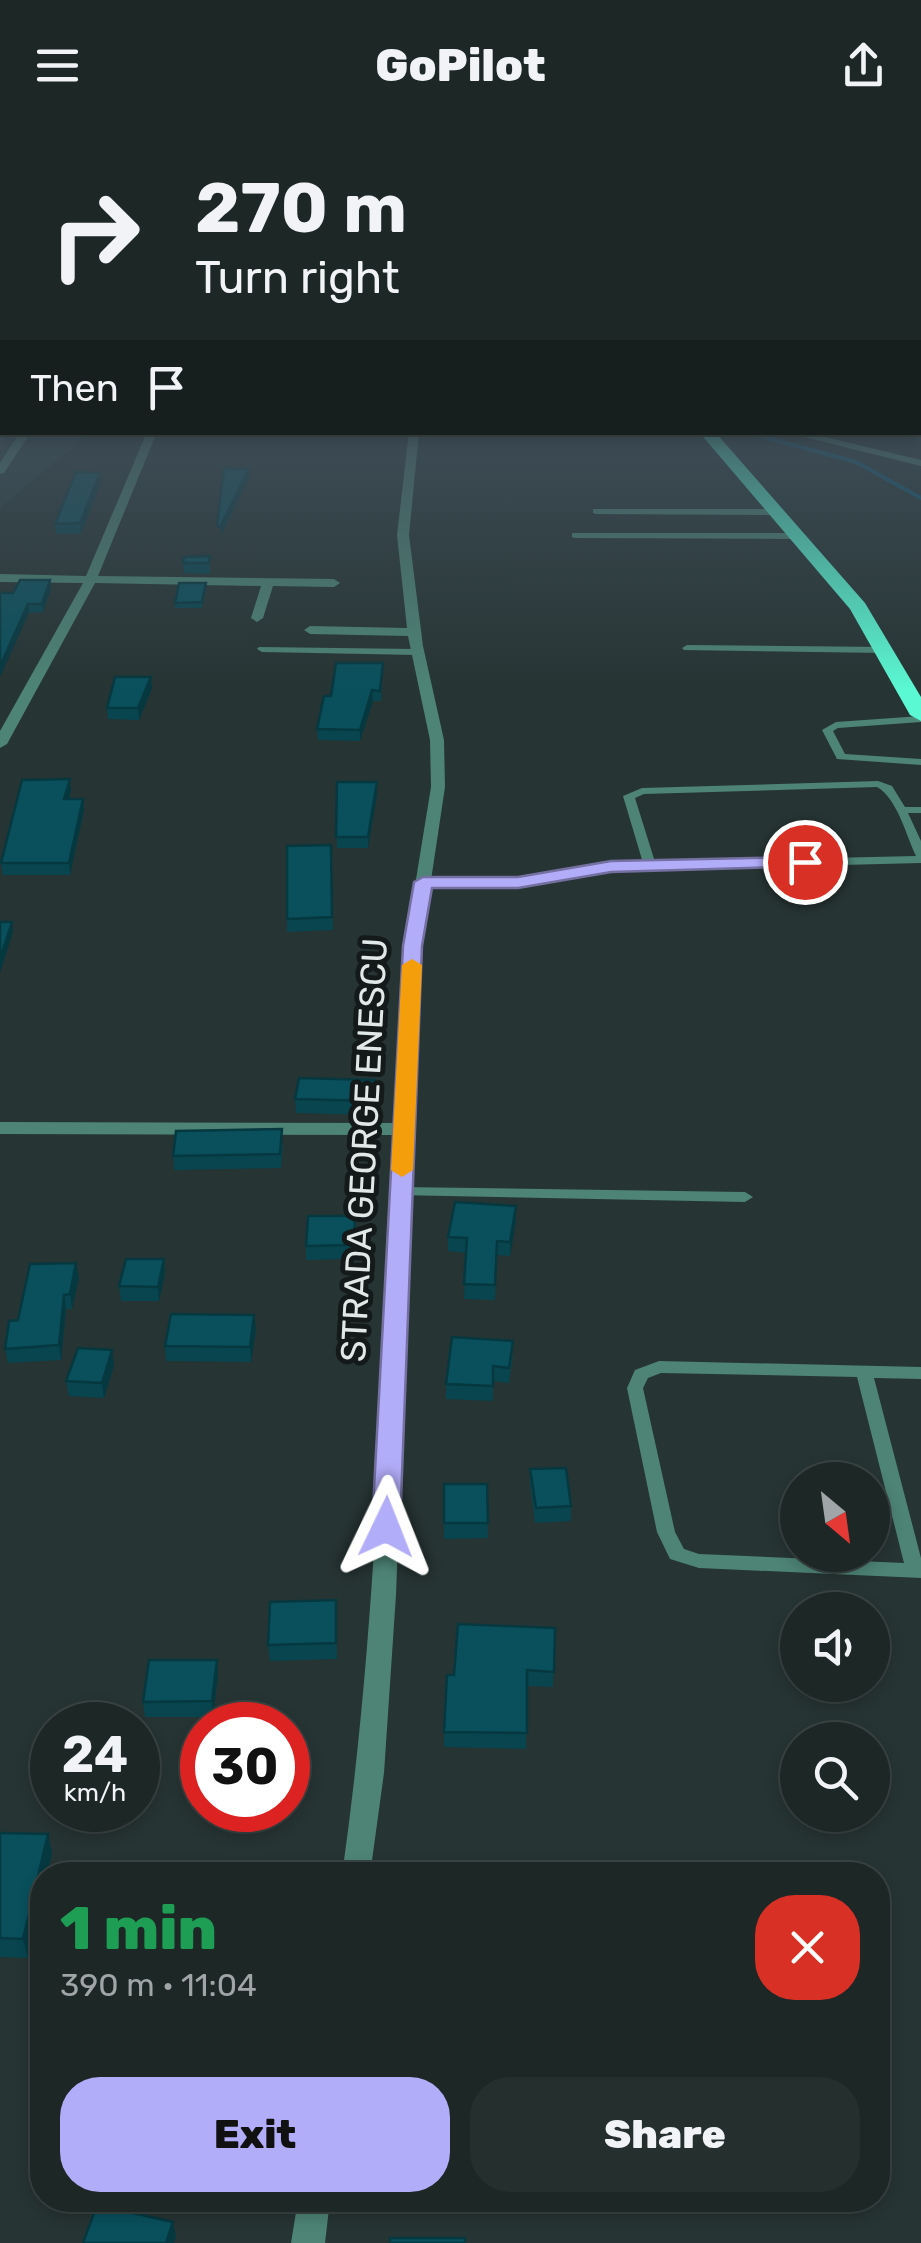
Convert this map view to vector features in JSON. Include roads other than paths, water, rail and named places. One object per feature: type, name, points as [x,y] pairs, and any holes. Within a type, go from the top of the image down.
[{"type":"highway","points":[[760,493],[858,607],[921,717]]},
{"type":"street","points":[[0,744],[90,581],[127,493]]},
{"type":"street","name":"STRADA GEORGE ENESCU","points":[[358,1862],[370,1774],[382,1615],[413,946],[438,787],[437,740],[415,642],[403,536],[408,493]]},
{"type":"street","points":[[0,578],[334,584]]},
{"type":"street","points":[[257,618],[268,583]]},
{"type":"street","points":[[310,630],[415,642]]},
{"type":"street","points":[[0,1128],[404,1129]]},
{"type":"street","points":[[308,2243],[312,2212]]},
{"type":"lane","points":[[596,512],[777,512]]},
{"type":"lane","points":[[576,535],[798,536]]},
{"type":"lane","points":[[262,649],[415,642]]},
{"type":"lane","points":[[687,648],[885,650]]},
{"type":"lane","points":[[921,717],[836,725],[827,730],[841,756],[921,762]]},
{"type":"lane","points":[[423,882],[518,882],[591,869],[921,856],[902,810],[888,788],[878,784],[633,792],[629,796],[650,866]]},
{"type":"lane","points":[[902,810],[921,810]]},
{"type":"lane","points":[[401,1192],[744,1196]]},
{"type":"lane","points":[[864,1372],[918,1571],[700,1562],[677,1554],[666,1532],[634,1388],[642,1374],[659,1367],[921,1373]]},
{"type":"waterway","points":[[911,493],[921,498]]}]
